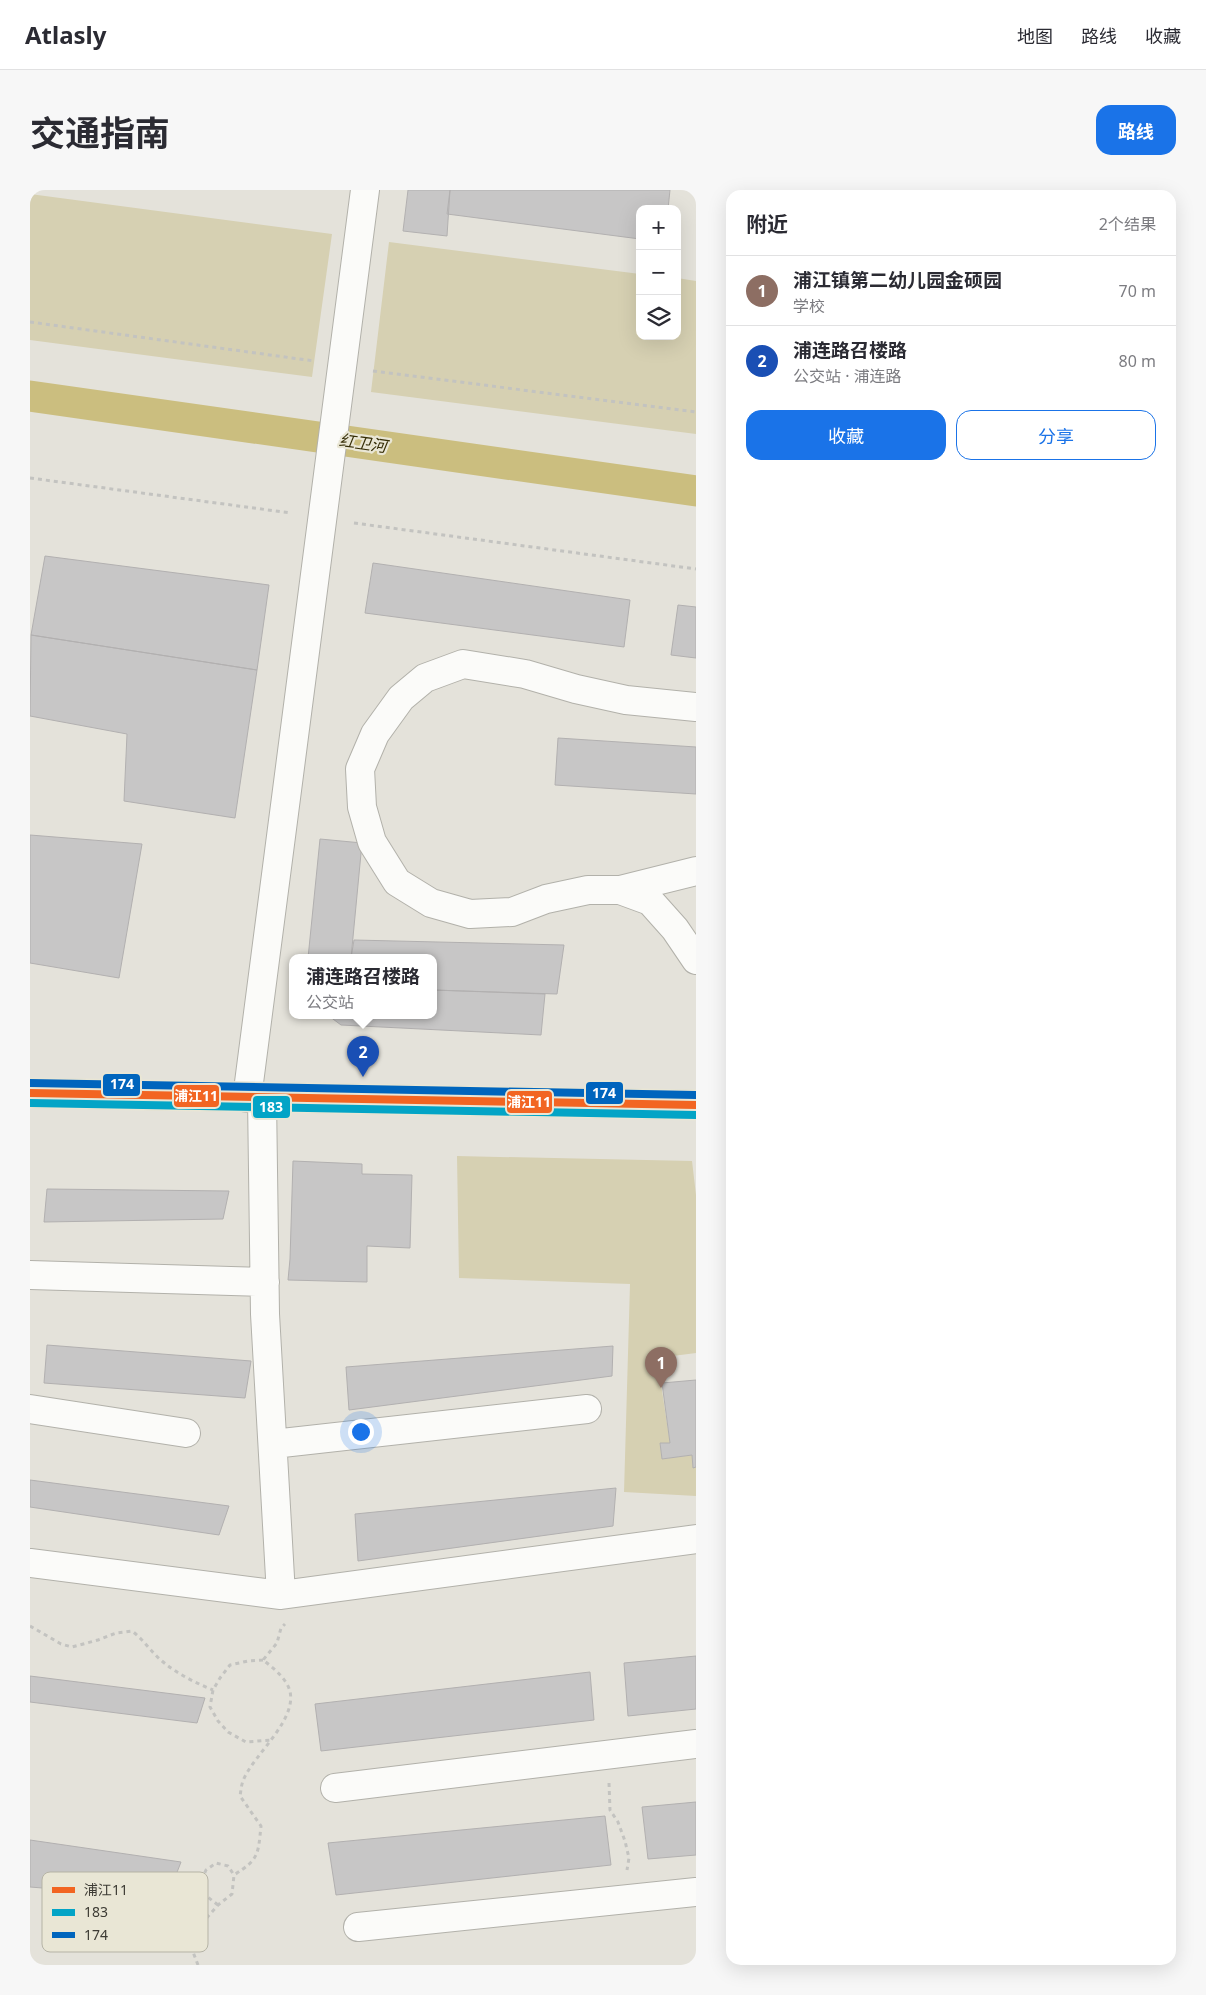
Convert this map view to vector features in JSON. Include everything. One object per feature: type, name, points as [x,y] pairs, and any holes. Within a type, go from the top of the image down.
[{"type":"street","points":[[290,1594],[273,1444],[255,1098],[322,518],[365,190]]},
{"type":"street","points":[[696,708],[626,700],[576,689],[525,674],[463,664],[425,678],[401,698],[375,734],[360,769],[362,807],[372,842],[397,882],[431,903],[470,914],[512,912],[546,899],[588,890],[620,890],[696,871]]},
{"type":"street","points":[[620,890],[650,901],[675,929],[696,960]]},
{"type":"street","points":[[30,1093],[696,1105]]},
{"type":"street","points":[[30,1275],[265,1282]]},
{"type":"street","points":[[30,1409],[186,1433]]},
{"type":"street","points":[[273,1444],[587,1409]]},
{"type":"street","points":[[30,1563],[290,1594],[696,1539]]},
{"type":"street","points":[[335,1788],[696,1744]]},
{"type":"street","points":[[358,1927],[696,1892]]},
{"type":"path","points":[[30,322],[315,361]]},
{"type":"path","points":[[373,371],[696,412]]},
{"type":"path","points":[[30,478],[292,513]]},
{"type":"path","points":[[354,523],[696,569]]},
{"type":"path","points":[[263,1660],[277,1643],[281,1628],[292,1619],[290,1594]]},
{"type":"path","points":[[30,1626],[61,1644],[72,1647],[116,1633],[132,1631],[144,1640],[162,1661],[193,1682],[213,1690]]},
{"type":"path","points":[[234,1875],[250,1865],[259,1852],[261,1826],[240,1796],[243,1780],[271,1740],[285,1720],[290,1701],[288,1685],[277,1670],[263,1660],[248,1661],[230,1666],[213,1690],[210,1706],[228,1732],[246,1742],[271,1740]]},
{"type":"path","points":[[608,1755],[610,1810],[623,1835],[629,1858],[625,1899]]},
{"type":"path","points":[[205,1872],[216,1863],[228,1866],[234,1875],[232,1894],[208,1916]]},
{"type":"path","points":[[208,1897],[218,1905]]},
{"type":"path","points":[[193,1952],[198,1965]]},
{"type":"shaded area","points":[[30,194],[332,234],[312,377],[30,340]]},
{"type":"shaded area","points":[[389,242],[636,273],[636,340],[681,340],[681,279],[696,281],[696,434],[371,392]]},
{"type":"shaded area","points":[[457,1156],[692,1161],[696,1195],[696,1353],[657,1358],[670,1443],[660,1443],[662,1459],[692,1455],[693,1467],[696,1467],[696,1496],[624,1492],[630,1284],[459,1278]]},
{"type":"building","points":[[408,190],[450,190],[447,236],[403,231]]},
{"type":"building","points":[[450,190],[670,190],[668,205],[636,205],[636,238],[447,214]]},
{"type":"building","points":[[45,556],[269,585],[257,670],[31,635]]},
{"type":"building","points":[[373,563],[630,600],[624,647],[365,613]]},
{"type":"building","points":[[678,605],[696,607],[696,658],[671,655]]},
{"type":"building","points":[[31,635],[257,670],[235,818],[124,801],[127,734],[30,716]]},
{"type":"building","points":[[558,738],[696,747],[696,794],[555,785]]},
{"type":"building","points":[[30,835],[142,844],[119,978],[30,963]]},
{"type":"building","points":[[320,839],[362,843],[351,954],[308,954]]},
{"type":"building","points":[[354,940],[564,945],[557,994],[437,990],[437,954],[352,954]]},
{"type":"building","points":[[437,990],[545,994],[541,1035],[341,1025],[333,1019],[437,1019]]},
{"type":"building","points":[[293,1161],[362,1164],[362,1174],[412,1175],[410,1248],[367,1246],[367,1282],[288,1280]]},
{"type":"building","points":[[47,1189],[229,1191],[223,1219],[44,1222]]},
{"type":"building","points":[[47,1345],[251,1361],[245,1398],[44,1383]]},
{"type":"building","points":[[613,1346],[612,1376],[349,1410],[346,1367]]},
{"type":"building","points":[[696,1380],[696,1467],[693,1468],[692,1455],[662,1459],[660,1443],[670,1443],[662,1383]]},
{"type":"building","points":[[30,1480],[229,1506],[219,1535],[30,1507]]},
{"type":"building","points":[[616,1488],[613,1526],[358,1561],[355,1514]]},
{"type":"building","points":[[696,1656],[696,1709],[628,1716],[624,1663]]},
{"type":"building","points":[[590,1672],[594,1720],[321,1751],[315,1704]]},
{"type":"building","points":[[30,1676],[205,1698],[197,1723],[30,1702]]},
{"type":"building","points":[[696,1802],[696,1855],[648,1859],[642,1807]]},
{"type":"building","points":[[605,1816],[611,1865],[336,1895],[328,1843]]},
{"type":"building","points":[[30,1840],[181,1862],[177,1872],[42,1872],[42,1888],[30,1887]]},
{"type":"waterway","name":"红卫河","points":[[30,396],[696,491]]},
{"type":"transit line","name":"174","points":[[30,1083],[696,1095]]},
{"type":"transit line","name":"浦江11","points":[[30,1093],[696,1105]]},
{"type":"transit line","name":"183","points":[[30,1103],[696,1115]]},
{"type":"place","name":"浦连路召楼路","points":[[363,1077]]},
{"type":"place","name":"浦江镇第二幼儿园金硕园","points":[[661,1388]]}]
